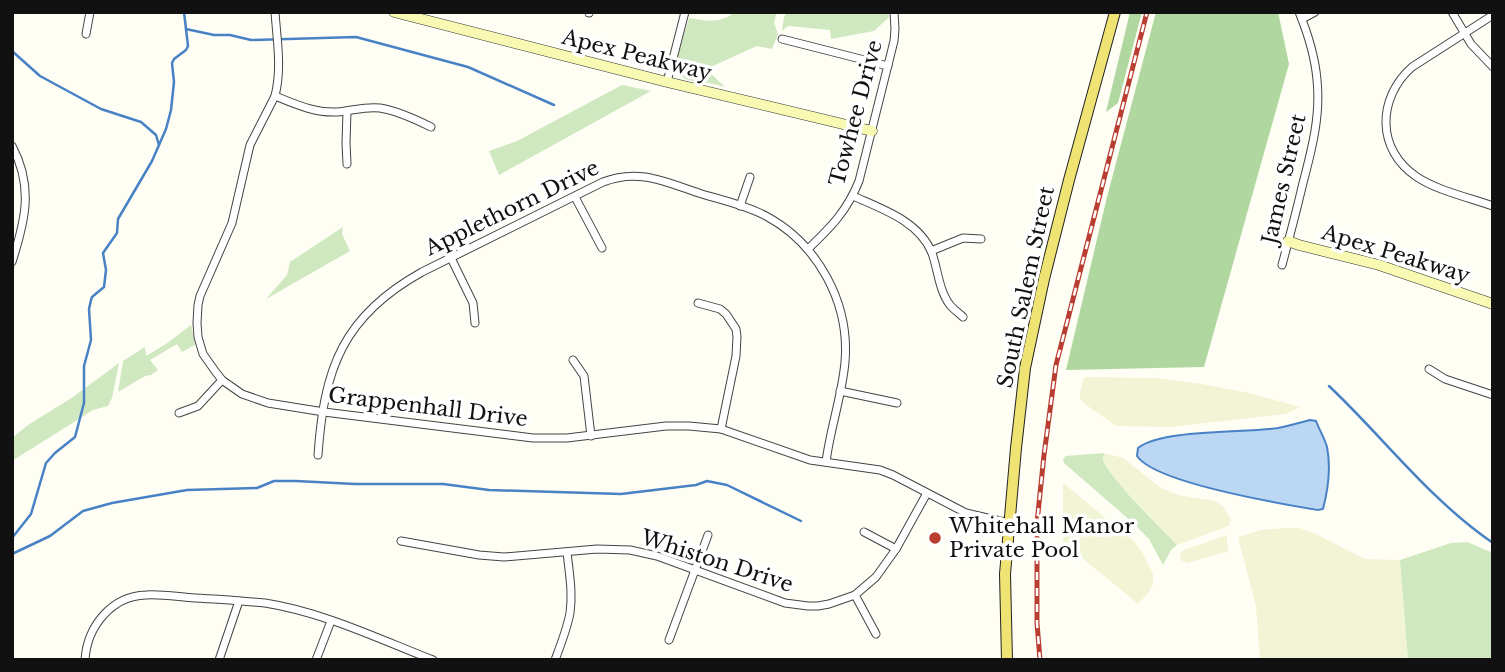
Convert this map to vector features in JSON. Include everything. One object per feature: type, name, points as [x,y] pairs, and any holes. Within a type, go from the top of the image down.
[{"type":"main road","name":"Apex Peakway","points":[[394,12],[872,131]]},
{"type":"main road","name":"South Salem Street","points":[[1007,660],[1005,574],[1022,395],[1030,342],[1069,180],[1115,12]]},
{"type":"main road","name":"Apex Peakway","points":[[1289,241],[1391,269],[1493,304]]},
{"type":"street","points":[[86,34],[90,12]]},
{"type":"street","name":"Grappenhall Drive","points":[[275,12],[279,58],[275,96],[250,145],[232,223],[198,305],[198,337],[203,354],[222,380],[242,394],[258,401],[324,412],[533,438],[591,436],[666,426],[721,429],[800,457],[880,470],[966,513],[1009,523]]},
{"type":"street","points":[[667,82],[685,12]]},
{"type":"street","name":"Towhee Drive","points":[[808,249],[839,218],[859,181],[888,66],[895,29],[894,12]]},
{"type":"street","name":"James Street","points":[[1282,265],[1317,118],[1316,71],[1301,15],[1315,12]]},
{"type":"street","points":[[1452,12],[1476,51],[1493,67]]},
{"type":"street","points":[[1493,15],[1412,67],[1394,89],[1385,122],[1396,157],[1416,177],[1493,206]]},
{"type":"street","points":[[782,39],[888,66]]},
{"type":"street","points":[[275,96],[313,110],[334,112],[369,107],[387,110],[431,127]]},
{"type":"street","points":[[347,111],[347,164]]},
{"type":"street","points":[[12,146],[22,169],[26,200],[24,221],[12,262]]},
{"type":"street","name":"Applethorn Drive","points":[[318,455],[327,386],[336,359],[363,316],[380,299],[401,284],[451,258],[615,177],[639,175],[740,205],[769,218],[808,249],[822,269],[831,285],[842,318],[846,349],[826,462]]},
{"type":"street","points":[[740,205],[750,177]]},
{"type":"street","points":[[853,196],[903,220],[919,234],[931,251],[949,304],[962,317]]},
{"type":"street","points":[[575,197],[602,248]]},
{"type":"street","points":[[931,251],[963,238],[981,239]]},
{"type":"street","points":[[451,258],[473,303],[475,323]]},
{"type":"street","points":[[698,303],[720,309],[736,329],[738,343],[721,429]]},
{"type":"street","points":[[573,360],[584,376],[591,436]]},
{"type":"street","points":[[1429,369],[1445,379],[1493,395]]},
{"type":"street","points":[[179,413],[198,406],[222,380]]},
{"type":"street","points":[[840,391],[897,402]]},
{"type":"street","name":"Whiston Drive","points":[[401,541],[492,556],[526,556],[597,548],[629,550],[657,556],[785,603],[808,606],[829,604],[855,595],[876,577],[896,549],[927,493]]},
{"type":"street","points":[[864,532],[896,549]]},
{"type":"street","points":[[669,640],[708,535]]},
{"type":"street","points":[[555,660],[570,613],[567,552]]},
{"type":"street","points":[[85,660],[88,641],[97,623],[111,608],[125,600],[145,595],[285,606],[433,660]]},
{"type":"street","points":[[855,595],[876,634]]},
{"type":"street","points":[[219,660],[239,601]]},
{"type":"street","points":[[316,660],[331,621]]},
{"type":"green space","points":[[736,12],[777,12],[774,23],[778,34],[772,49],[757,46],[706,69],[725,87],[687,80],[676,73],[675,65],[689,18],[713,21]]},
{"type":"green space","points":[[787,12],[888,12],[889,17],[874,31],[831,39],[830,30],[788,26],[782,31]]},
{"type":"green space","points":[[1130,12],[1142,12],[1118,103],[1106,112]]},
{"type":"green space","points":[[1156,12],[1278,12],[1289,64],[1204,367],[1066,370],[1107,197]]},
{"type":"green space","points":[[622,85],[651,91],[499,175],[489,151],[517,141]]},
{"type":"green space","points":[[343,227],[342,234],[350,251],[266,299],[287,275],[290,262]]},
{"type":"green space","points":[[191,325],[195,345],[182,352],[177,344],[150,360],[158,370],[118,392],[123,361],[145,347],[146,356]]},
{"type":"green space","points":[[119,363],[108,406],[93,410],[12,461],[12,438]]},
{"type":"green space","points":[[1084,377],[1157,378],[1202,384],[1300,407],[1286,414],[1171,427],[1116,426],[1080,399]]},
{"type":"green space","points":[[1104,453],[1123,458],[1161,488],[1178,495],[1215,501],[1223,506],[1231,520],[1229,526],[1177,545],[1120,485],[1106,466]]},
{"type":"green space","points":[[1104,453],[1106,467],[1177,545],[1163,565],[1149,539],[1064,463],[1063,459],[1066,456]]},
{"type":"green space","points":[[1063,483],[1134,541],[1144,555],[1153,574],[1153,583],[1138,604],[1063,542]]},
{"type":"green space","points":[[1299,528],[1314,533],[1365,559],[1400,560],[1408,660],[1260,660],[1256,607],[1238,537],[1261,530]]},
{"type":"green space","points":[[1227,535],[1229,551],[1187,563],[1182,561],[1180,557],[1184,550]]},
{"type":"green space","points":[[1467,542],[1493,553],[1493,660],[1408,660],[1400,560],[1451,543]]},
{"type":"water","points":[[1316,421],[1328,455],[1328,478],[1323,509],[1221,491],[1168,475],[1148,466],[1137,456],[1138,448],[1165,438],[1263,430]]},
{"type":"waterway","points":[[12,538],[31,514],[46,463],[75,437],[84,403],[84,366],[91,340],[89,309],[92,297],[104,287],[106,270],[103,253],[117,233],[118,219],[152,161],[166,129],[174,82],[172,63],[188,46],[184,12]]},
{"type":"waterway","points":[[186,29],[251,40],[356,37],[468,67],[554,105]]},
{"type":"waterway","points":[[12,51],[40,76],[101,109],[141,122],[156,135],[159,145]]},
{"type":"waterway","points":[[1329,386],[1428,488],[1493,543]]},
{"type":"waterway","points":[[12,554],[50,536],[83,511],[112,503],[187,490],[257,488],[274,481],[443,484],[489,490],[621,494],[696,485],[707,481],[727,485],[801,521]]},
{"type":"railway","points":[[1040,660],[1037,623],[1037,523],[1056,365],[1147,12]]},
{"type":"place","name":"Whitehall Manor Private Pool","points":[[935,538]]}]
